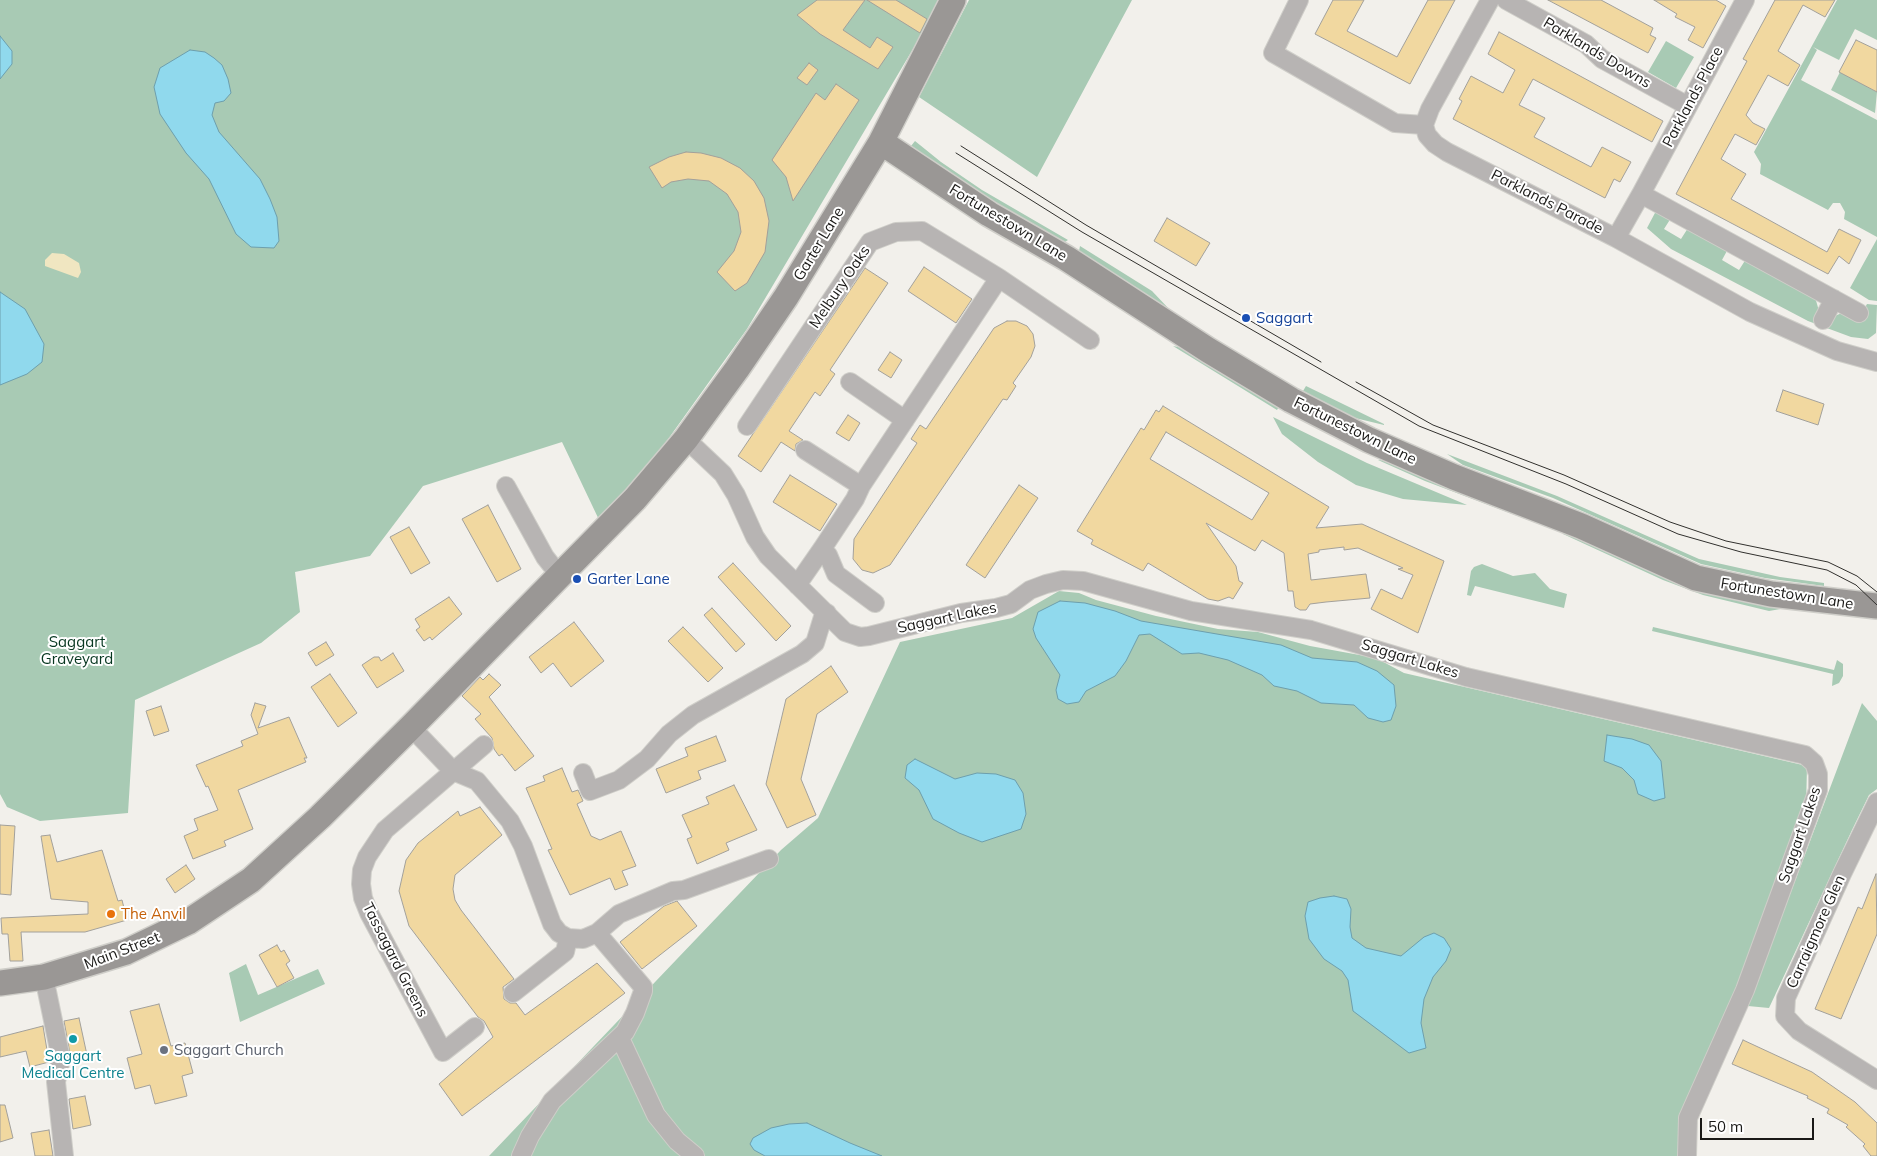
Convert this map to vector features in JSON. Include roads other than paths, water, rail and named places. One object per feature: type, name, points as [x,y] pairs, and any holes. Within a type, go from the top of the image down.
[{"type":"street","name":"Garter Lane","points":[[280,855],[412,728],[635,499],[686,439],[738,369],[786,297],[881,142],[953,0]]},
{"type":"street","points":[[1299,0],[1273,53],[1395,123],[1424,125],[1430,109],[1490,0]]},
{"type":"street","name":"Parklands Downs","points":[[1506,0],[1586,44],[1602,59],[1688,106]]},
{"type":"street","name":"Parklands Place","points":[[1641,194],[1745,0]]},
{"type":"street","name":"Parklands Parade","points":[[1424,125],[1427,135],[1435,144],[1448,152],[1616,238],[1641,194]]},
{"type":"street","name":"Fortunestown Lane","points":[[881,142],[989,214],[1066,258],[1253,377],[1303,406],[1395,452],[1581,526],[1696,578],[1771,594],[1877,606]]},
{"type":"street","points":[[1641,194],[1859,313]]},
{"type":"street","name":"Melbury Oaks","points":[[747,426],[870,242],[896,232],[922,231],[999,278],[1090,340]]},
{"type":"street","points":[[1616,238],[1768,320],[1837,351],[1877,362]]},
{"type":"street","points":[[797,585],[999,278]]},
{"type":"street","points":[[1824,320],[1834,299]]},
{"type":"street","points":[[850,382],[905,420]]},
{"type":"street","name":"Saggart Lakes","points":[[686,439],[723,474],[736,494],[755,537],[768,556],[845,632],[860,637],[961,613],[1011,604],[1030,590],[1046,584],[1063,580],[1083,581],[1191,611],[1311,630],[1466,676],[1805,755],[1814,763],[1816,768],[1818,790],[1745,990],[1688,1118],[1687,1156]]},
{"type":"street","points":[[805,450],[861,486]]},
{"type":"street","points":[[506,486],[545,557],[560,576]]},
{"type":"street","points":[[822,549],[828,554],[836,574],[875,603]]},
{"type":"street","points":[[583,773],[590,791],[618,780],[647,759],[670,734],[693,714],[802,654],[815,643],[823,617],[827,613]]},
{"type":"street","points":[[412,728],[453,771],[477,782],[510,821],[523,846],[552,924],[559,933],[568,938],[584,939],[597,933],[619,914],[674,891],[684,890],[769,859]]},
{"type":"street","name":"Tassagard Greens","points":[[475,1027],[443,1052],[370,913],[363,898],[361,884],[362,870],[367,857],[385,830],[484,745]]},
{"type":"street","name":"Carraigmore Glen","points":[[1877,802],[1786,998],[1785,1016],[1799,1032],[1877,1080]]},
{"type":"street","name":"Main Street","points":[[0,982],[44,977],[105,959],[163,936],[223,900],[280,855]]},
{"type":"street","points":[[521,1156],[530,1136],[552,1101],[620,1038],[635,1013],[644,987],[597,933]]},
{"type":"street","points":[[513,993],[565,952],[568,938]]},
{"type":"street","points":[[44,977],[60,1058],[56,1082],[64,1156]]},
{"type":"street","points":[[620,1038],[656,1115],[677,1141],[695,1156]]},
{"type":"water","points":[[0,36],[12,51],[12,64],[0,79]]},
{"type":"water","points":[[190,50],[205,52],[214,58],[222,65],[228,79],[231,93],[224,101],[215,103],[212,115],[219,132],[260,179],[270,199],[277,217],[279,241],[274,248],[251,247],[236,234],[209,179],[186,153],[160,114],[154,87],[160,68]]},
{"type":"water","points":[[0,292],[25,309],[44,344],[42,362],[27,374],[0,385]]},
{"type":"water","points":[[1060,601],[1085,603],[1115,611],[1141,621],[1281,645],[1312,658],[1357,662],[1377,671],[1394,685],[1396,706],[1391,720],[1383,722],[1368,718],[1354,705],[1321,703],[1297,691],[1274,686],[1262,675],[1228,660],[1199,653],[1182,654],[1150,634],[1139,635],[1126,661],[1115,676],[1086,691],[1079,702],[1067,704],[1058,699],[1056,690],[1060,675],[1036,638],[1033,629],[1038,612]]},
{"type":"water","points":[[1607,735],[1632,739],[1649,745],[1661,761],[1665,798],[1654,801],[1638,794],[1634,780],[1622,768],[1604,761]]},
{"type":"water","points":[[915,759],[955,779],[977,773],[996,774],[1015,780],[1023,793],[1026,814],[1021,829],[982,842],[959,833],[933,819],[919,790],[905,778],[907,765]]},
{"type":"water","points":[[1334,896],[1347,899],[1351,909],[1350,927],[1352,938],[1366,948],[1401,956],[1424,937],[1434,933],[1444,938],[1451,949],[1446,961],[1433,977],[1424,999],[1421,1023],[1426,1048],[1409,1053],[1353,1011],[1348,980],[1342,971],[1324,959],[1309,939],[1305,916],[1308,902]]},
{"type":"water","points":[[807,1123],[882,1156],[765,1156],[754,1150],[750,1144],[753,1138],[771,1128]]},
{"type":"tram line","points":[[961,146],[1086,225],[1321,362]]},
{"type":"tram line","points":[[956,153],[1082,232],[1419,426],[1566,484],[1678,534],[1741,552],[1827,570],[1856,585],[1877,605]]},
{"type":"tram line","points":[[1356,382],[1433,425],[1564,475],[1670,522],[1726,541],[1828,562],[1857,576],[1877,592]]},
{"type":"place","name":"Saggart","points":[[1246,318]]},
{"type":"place","name":"Garter Lane","points":[[577,579]]},
{"type":"place","name":"The Anvil","points":[[111,914]]},
{"type":"place","name":"Saggart Medical Centre","points":[[73,1039]]},
{"type":"place","name":"Saggart Church","points":[[164,1050]]},
{"type":"park label","name":"Saggart Graveyard","points":[[77,650]]}]
